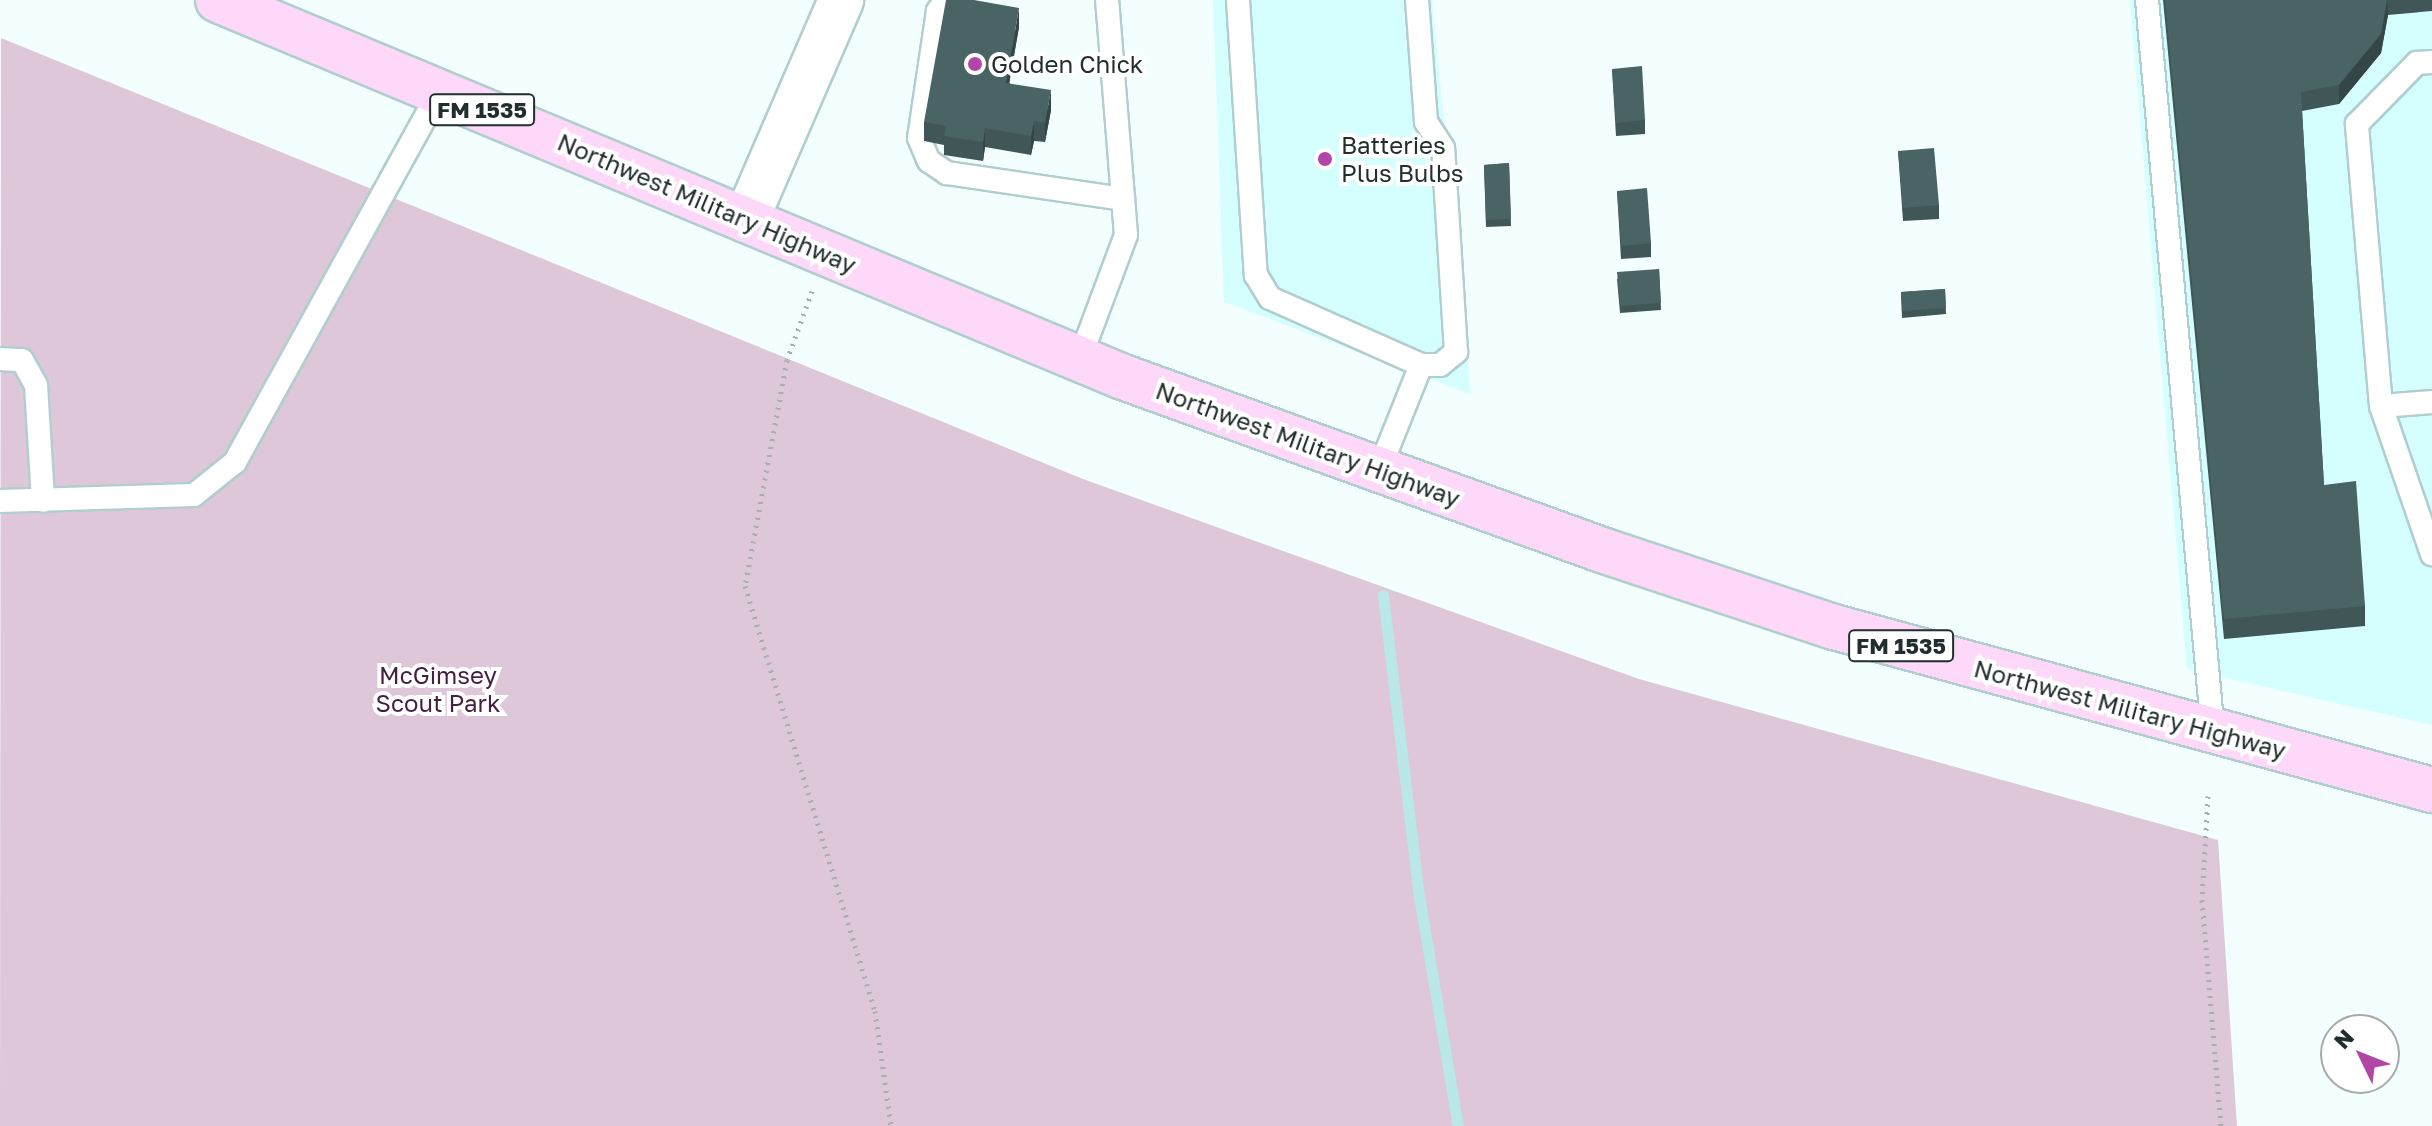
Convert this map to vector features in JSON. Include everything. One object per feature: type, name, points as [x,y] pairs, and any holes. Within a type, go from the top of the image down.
[{"type":"main road","name":"Northwest Military Highway","points":[[218,0],[1080,358],[1379,470],[1834,627],[2213,734],[2432,790]]},
{"type":"main road","points":[[746,220],[841,0]]},
{"type":"lane","points":[[946,0],[938,11],[919,138],[929,161],[947,173],[1123,199]]},
{"type":"lane","points":[[1080,358],[1126,235],[1107,0]]},
{"type":"lane","points":[[1238,0],[1256,275],[1270,298],[1421,365],[1440,365],[1456,352],[1443,148],[1426,122],[1417,0]]},
{"type":"lane","points":[[2147,0],[2213,734]]},
{"type":"lane","points":[[2432,62],[2417,63],[2357,124],[2381,406],[2432,554]]},
{"type":"lane","points":[[0,501],[194,495],[235,462],[439,92]]},
{"type":"lane","points":[[0,359],[22,360],[36,385],[43,501]]},
{"type":"lane","points":[[1379,470],[1421,365]]},
{"type":"lane","points":[[2381,406],[2432,402]]},
{"type":"path","points":[[836,257],[787,360],[745,586],[875,1011],[891,1126]]},
{"type":"path","points":[[2208,796],[2202,900],[2221,1126]]},
{"type":"shaded area","points":[[1213,0],[1432,0],[1471,394],[1224,302]]},
{"type":"shaded area","points":[[2130,0],[2432,0],[2432,725],[2187,669]]},
{"type":"green space","name":"McGimsey Scout Park","points":[[1,38],[1083,479],[1639,679],[2218,840],[2237,1126],[0,1126]]},
{"type":"building","name":"Golden Chick","points":[[946,0],[974,0],[1019,8],[1006,83],[1051,90],[1045,123],[1034,121],[1031,136],[985,128],[983,142],[944,136],[946,126],[924,122]]},
{"type":"building","points":[[2165,0],[2387,0],[2381,34],[2339,85],[2301,92],[2324,485],[2356,481],[2365,606],[2224,619]]},
{"type":"building","points":[[1642,66],[1645,120],[1616,123],[1612,69]]},
{"type":"building","points":[[1934,148],[1939,205],[1903,208],[1898,151]]},
{"type":"building","points":[[1509,163],[1511,219],[1486,220],[1484,165]]},
{"type":"building","points":[[1647,188],[1651,243],[1621,246],[1617,191]]},
{"type":"building","points":[[1659,269],[1661,303],[1620,306],[1617,272]]},
{"type":"building","points":[[1945,289],[1946,308],[1902,311],[1901,292]]},
{"type":"waterway","points":[[1383,595],[1418,890],[1458,1126]]},
{"type":"place","name":"Golden Chick","points":[[975,64]]},
{"type":"place","name":"Batteries Plus Bulbs","points":[[1325,159]]}]
